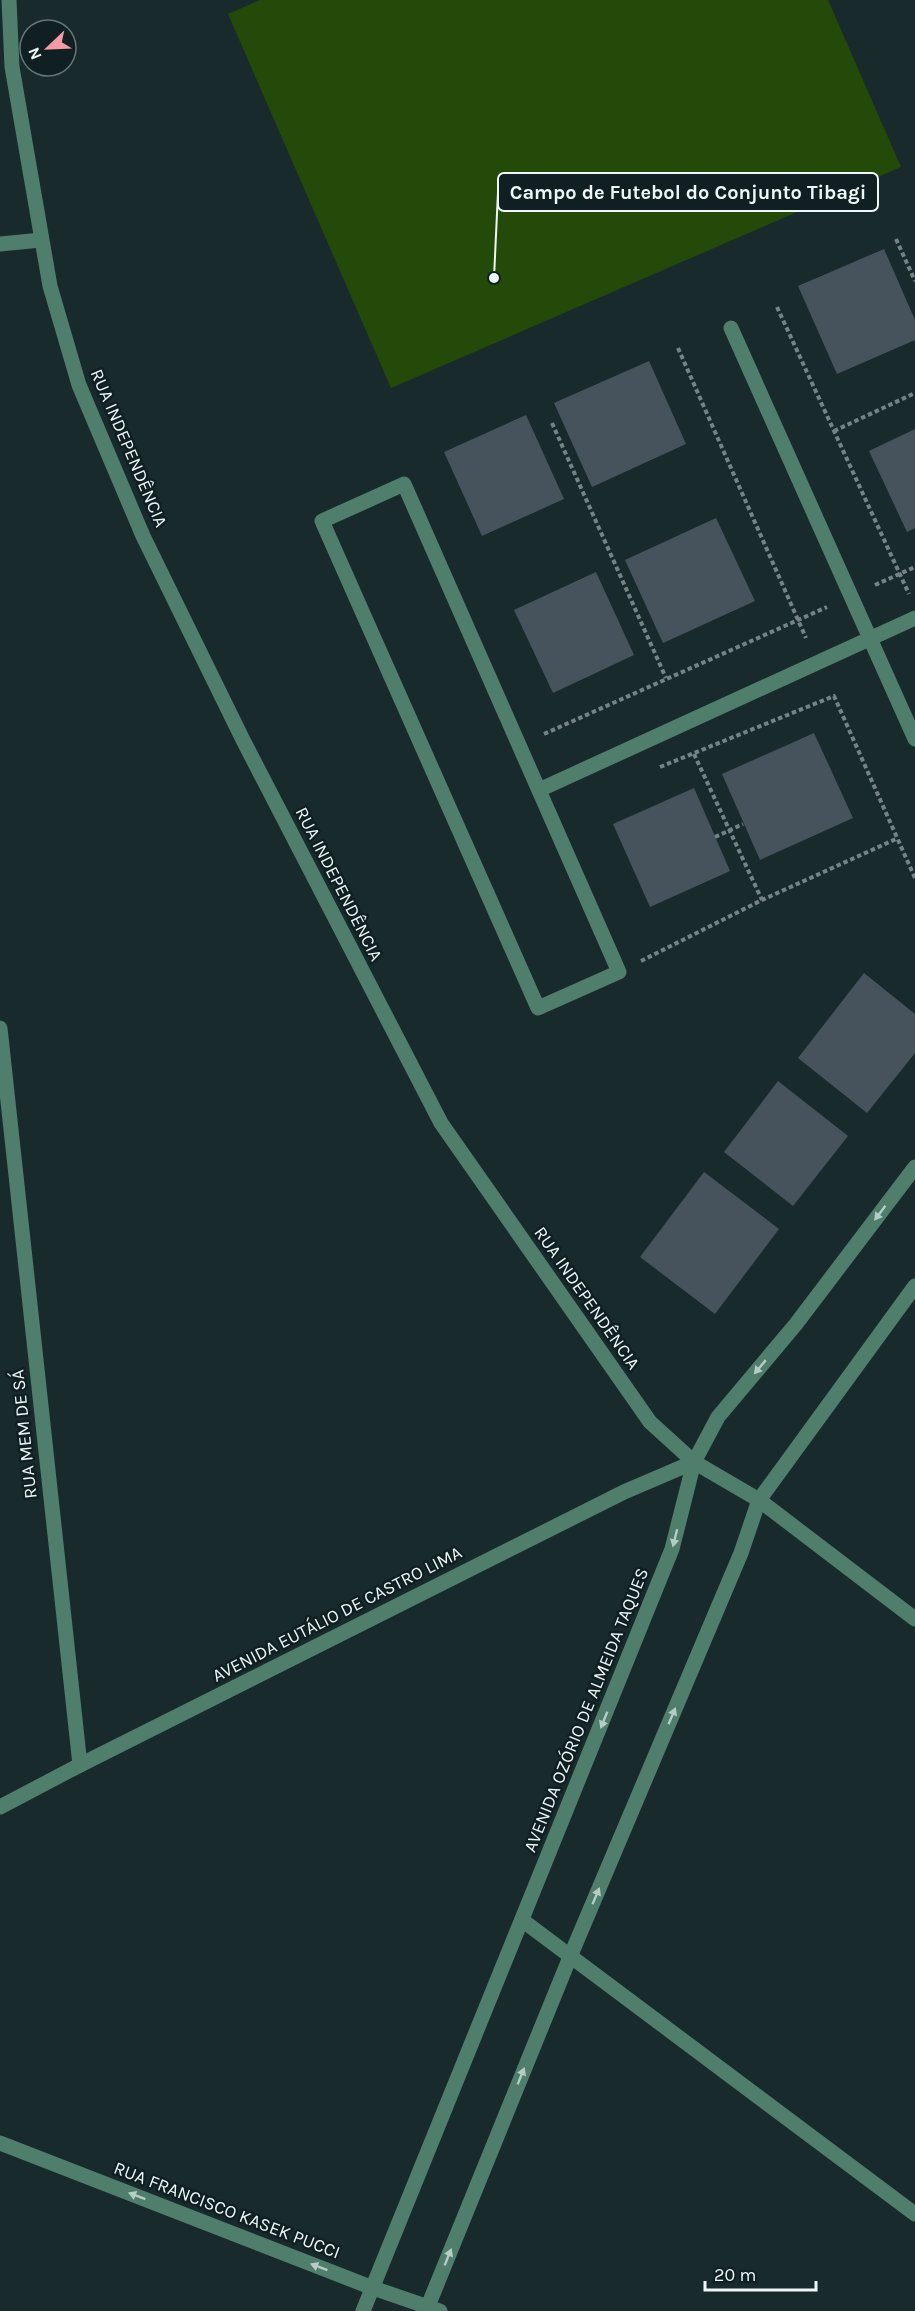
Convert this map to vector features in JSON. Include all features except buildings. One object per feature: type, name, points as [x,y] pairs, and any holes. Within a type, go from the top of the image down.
[{"type":"street","name":"RUA INDEPENDÊNCIA","points":[[9,0],[12,67],[41,240],[50,286],[80,385],[143,536],[243,740],[441,1124],[650,1422],[694,1462],[759,1500],[915,1620]]},
{"type":"street","points":[[0,244],[41,240]]},
{"type":"street","points":[[730,328],[915,739]]},
{"type":"street","points":[[404,484],[539,790],[619,972],[538,1008],[322,521],[404,484]]},
{"type":"street","points":[[539,790],[915,618]]},
{"type":"street","name":"RUA MEM DE SÁ","points":[[0,1028],[80,1765]]},
{"type":"street","name":"AVENIDA OZÓRIO DE ALMEIDA TAQUES","points":[[363,2311],[672,1549],[694,1462],[718,1417],[796,1324],[915,1167]]},
{"type":"street","points":[[431,2309],[570,1957],[741,1553],[759,1500],[915,1286]]},
{"type":"street","name":"AVENIDA EUTÁLIO DE CASTRO LIMA","points":[[0,1807],[624,1492],[694,1462]]},
{"type":"street","points":[[522,1920],[915,2214]]},
{"type":"street","name":"RUA FRANCISCO KASEK PUCCI","points":[[0,2143],[431,2309]]},
{"type":"path","points":[[896,239],[915,281]]},
{"type":"path","points":[[777,308],[900,574],[915,567]]},
{"type":"path","points":[[519,745],[798,621],[678,348]]},
{"type":"path","points":[[834,431],[915,393]]},
{"type":"path","points":[[552,423],[666,678]]},
{"type":"path","points":[[649,771],[834,696],[915,878]]},
{"type":"path","points":[[680,725],[762,900]]},
{"type":"path","points":[[715,837],[743,824]]},
{"type":"path","points":[[619,972],[762,900],[896,839]]},
{"type":"green space","points":[[260,0],[828,0],[901,167],[391,388],[228,14]]},
{"type":"place","name":"Campo de Futebol do Conjunto Tibagi","points":[[494,278]]}]
